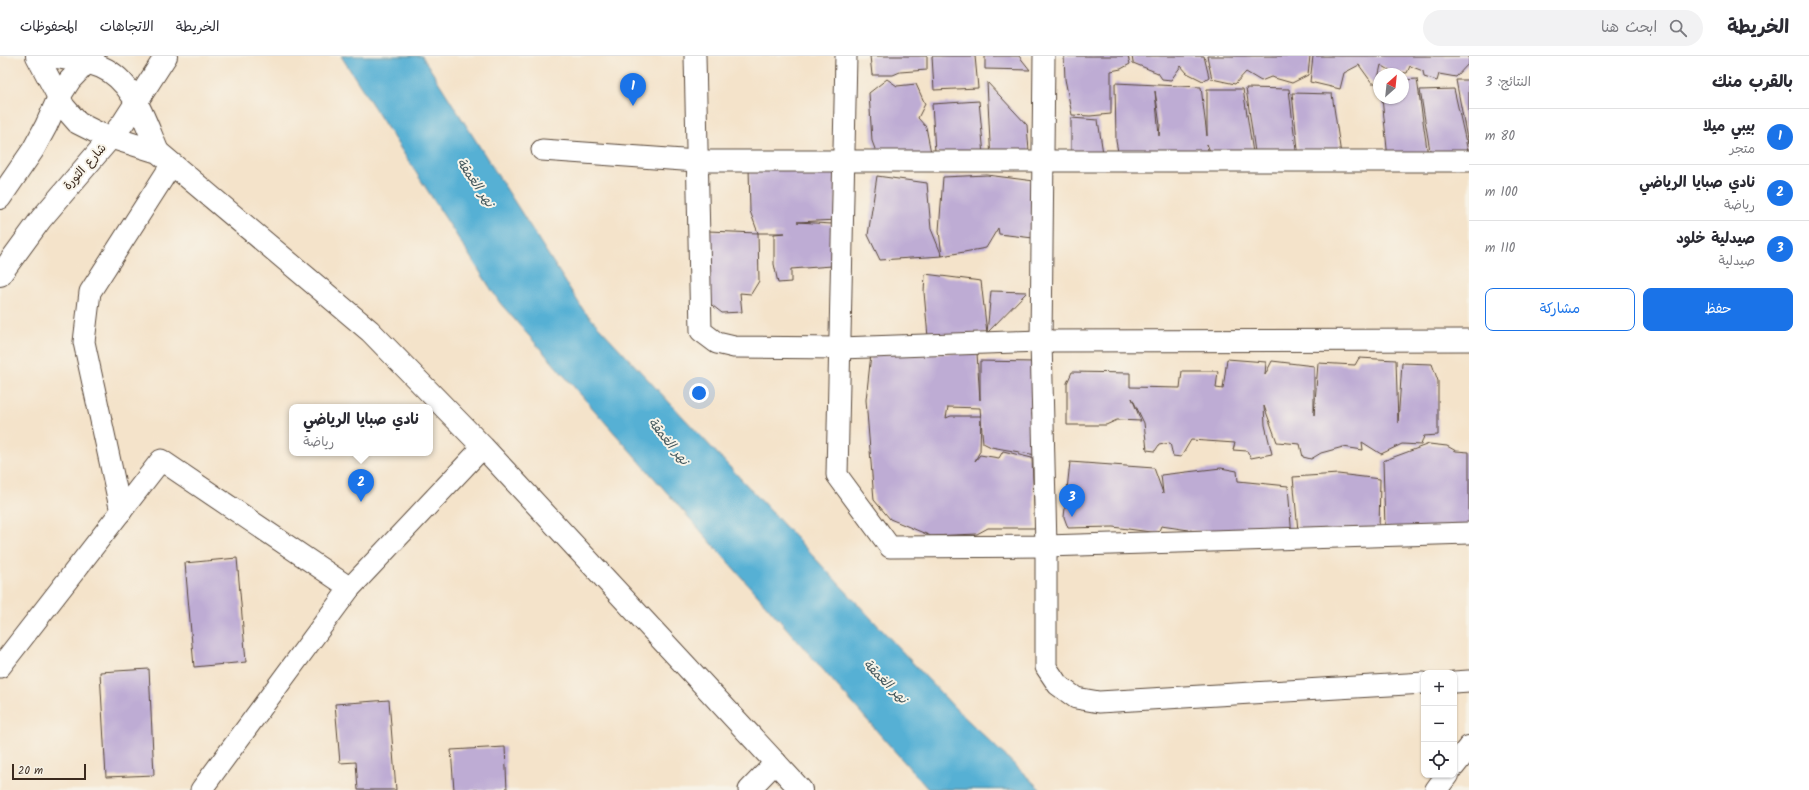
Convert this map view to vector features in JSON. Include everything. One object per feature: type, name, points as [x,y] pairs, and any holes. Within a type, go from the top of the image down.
[{"type":"street","points":[[37,56],[64,107],[78,123],[88,130],[165,158],[370,331],[483,447],[801,790]]},
{"type":"street","points":[[50,56],[90,59],[116,77],[128,88],[165,158]]},
{"type":"street","name":"شارع الثورة","points":[[0,275],[67,186],[111,138],[166,56]]},
{"type":"street","points":[[695,56],[701,331],[717,342],[734,347],[840,348],[1041,341],[1469,340]]},
{"type":"street","points":[[846,56],[837,474],[890,547],[1046,546],[1469,533]]},
{"type":"street","points":[[1044,56],[1041,341],[1046,546],[1046,667],[1058,685],[1076,698],[1099,702],[1421,683]]},
{"type":"street","points":[[0,198],[46,126],[59,97],[70,80],[90,59]]},
{"type":"street","points":[[542,150],[697,160],[1469,161]]},
{"type":"street","points":[[121,512],[84,342],[90,292],[165,158]]},
{"type":"street","points":[[200,790],[350,588],[483,447]]},
{"type":"street","points":[[0,667],[161,460],[350,588]]},
{"type":"street","points":[[1457,682],[1469,681]]},
{"type":"street","points":[[1457,762],[1469,746]]},
{"type":"street","points":[[749,790],[776,762]]},
{"type":"street","points":[[1436,790],[1445,778]]},
{"type":"water","name":"نهر الغمقة","points":[[341,56],[422,56],[584,311],[954,707],[1041,790],[928,789],[500,303]]},
{"type":"building","points":[[870,56],[927,56],[927,70],[900,72],[893,75],[872,75]]},
{"type":"building","points":[[932,56],[975,56],[978,88],[934,90]]},
{"type":"building","points":[[985,56],[1019,56],[1030,70],[985,69]]},
{"type":"building","points":[[1064,56],[1128,56],[1130,64],[1121,69],[1111,71],[1111,114],[1090,116],[1072,115],[1065,79]]},
{"type":"building","points":[[1132,56],[1204,56],[1209,77],[1203,81],[1187,73],[1181,66],[1171,80],[1162,79],[1158,73],[1133,63]]},
{"type":"building","points":[[1207,56],[1310,56],[1308,75],[1292,83],[1271,77],[1261,81],[1246,72],[1235,84],[1212,79]]},
{"type":"building","points":[[1313,56],[1469,56],[1469,63],[1456,77],[1439,74],[1437,81],[1424,77],[1423,71],[1410,66],[1409,68],[1386,68],[1381,65],[1380,68],[1373,68],[1372,83],[1359,65],[1344,73],[1340,89],[1310,82]]},
{"type":"building","points":[[887,79],[897,86],[916,84],[925,104],[918,118],[926,127],[933,163],[881,165],[872,141],[869,93]]},
{"type":"building","points":[[1417,79],[1428,156],[1388,159],[1383,104],[1409,104],[1409,80]]},
{"type":"building","points":[[1456,80],[1469,80],[1469,144],[1468,144]]},
{"type":"building","points":[[987,82],[1027,125],[1030,164],[991,162]]},
{"type":"building","points":[[1115,83],[1201,87],[1207,136],[1207,89],[1243,89],[1254,159],[1217,168],[1207,144],[1210,164],[1121,168],[1116,141]],"holes":[[[1155,91],[1160,125],[1159,136]]]},
{"type":"building","points":[[1246,88],[1289,89],[1297,159],[1256,159]]},
{"type":"building","points":[[1454,89],[1469,156],[1431,157],[1420,90]]},
{"type":"building","points":[[1292,93],[1332,94],[1342,161],[1299,159]]},
{"type":"building","points":[[979,101],[985,166],[935,152],[932,104]]},
{"type":"building","points":[[1071,118],[1098,120],[1104,160],[1071,159]]},
{"type":"building","points":[[749,167],[836,171],[837,220],[797,222],[832,224],[832,266],[791,269],[791,282],[778,283],[774,264],[774,234],[785,233],[758,233],[750,211]]},
{"type":"building","points":[[987,175],[1034,181],[1033,238],[999,234],[998,228],[986,248],[942,256],[939,231],[943,177]]},
{"type":"building","points":[[877,176],[927,183],[931,229],[942,256],[880,260],[868,235]]},
{"type":"building","points":[[708,231],[758,233],[759,281],[751,294],[740,293],[742,312],[722,313],[708,302]]},
{"type":"building","points":[[925,274],[981,281],[987,333],[928,337],[924,292]]},
{"type":"building","points":[[991,291],[1027,292],[987,333]]},
{"type":"building","points":[[977,353],[980,400],[980,361],[1033,362],[1036,413],[1032,413],[1036,455],[991,447],[983,443],[981,419],[980,451],[975,461],[980,455],[999,458],[1003,451],[1032,458],[1035,528],[988,528],[977,534],[931,536],[890,519],[874,500],[866,400],[871,354]],"holes":[[[948,407],[980,408],[981,416],[951,416],[946,418]]]},
{"type":"building","points":[[1359,358],[1396,360],[1398,423],[1402,363],[1432,364],[1438,381],[1438,435],[1424,436],[1421,445],[1402,444],[1381,454],[1362,442],[1363,450],[1343,447],[1321,453],[1311,459],[1303,457],[1300,444],[1277,442],[1264,406],[1265,425],[1272,454],[1251,458],[1247,451],[1233,450],[1235,443],[1191,440],[1181,457],[1173,456],[1170,443],[1159,445],[1155,451],[1147,450],[1144,423],[1132,398],[1141,421],[1117,420],[1106,425],[1067,425],[1067,383],[1072,372],[1130,373],[1130,387],[1180,388],[1182,371],[1218,371],[1216,388],[1223,389],[1227,359],[1266,362],[1265,375],[1272,361],[1314,366],[1314,415],[1318,363],[1355,365]]},
{"type":"building","points":[[1429,444],[1447,446],[1456,451],[1469,452],[1469,527],[1385,528],[1383,461]]},
{"type":"building","points":[[1070,462],[1154,468],[1163,493],[1161,475],[1221,468],[1237,471],[1238,481],[1288,486],[1292,538],[1203,532],[1161,526],[1158,533],[1113,527],[1068,528],[1064,517]]},
{"type":"building","points":[[1338,474],[1380,479],[1379,531],[1298,531],[1293,477]]},
{"type":"building","points":[[237,558],[246,662],[194,667],[185,563]]},
{"type":"building","points":[[149,669],[154,775],[106,777],[100,672]]},
{"type":"building","points":[[389,700],[396,790],[358,790],[356,762],[340,763],[335,704]]},
{"type":"building","points":[[505,747],[507,790],[454,790],[451,750]]},
{"type":"place","name":"بيبي ميلا","points":[[633,106]]},
{"type":"place","name":"نادي صبايا الرياضي","points":[[361,502]]},
{"type":"place","name":"صيدلية خلود","points":[[1072,517]]}]
